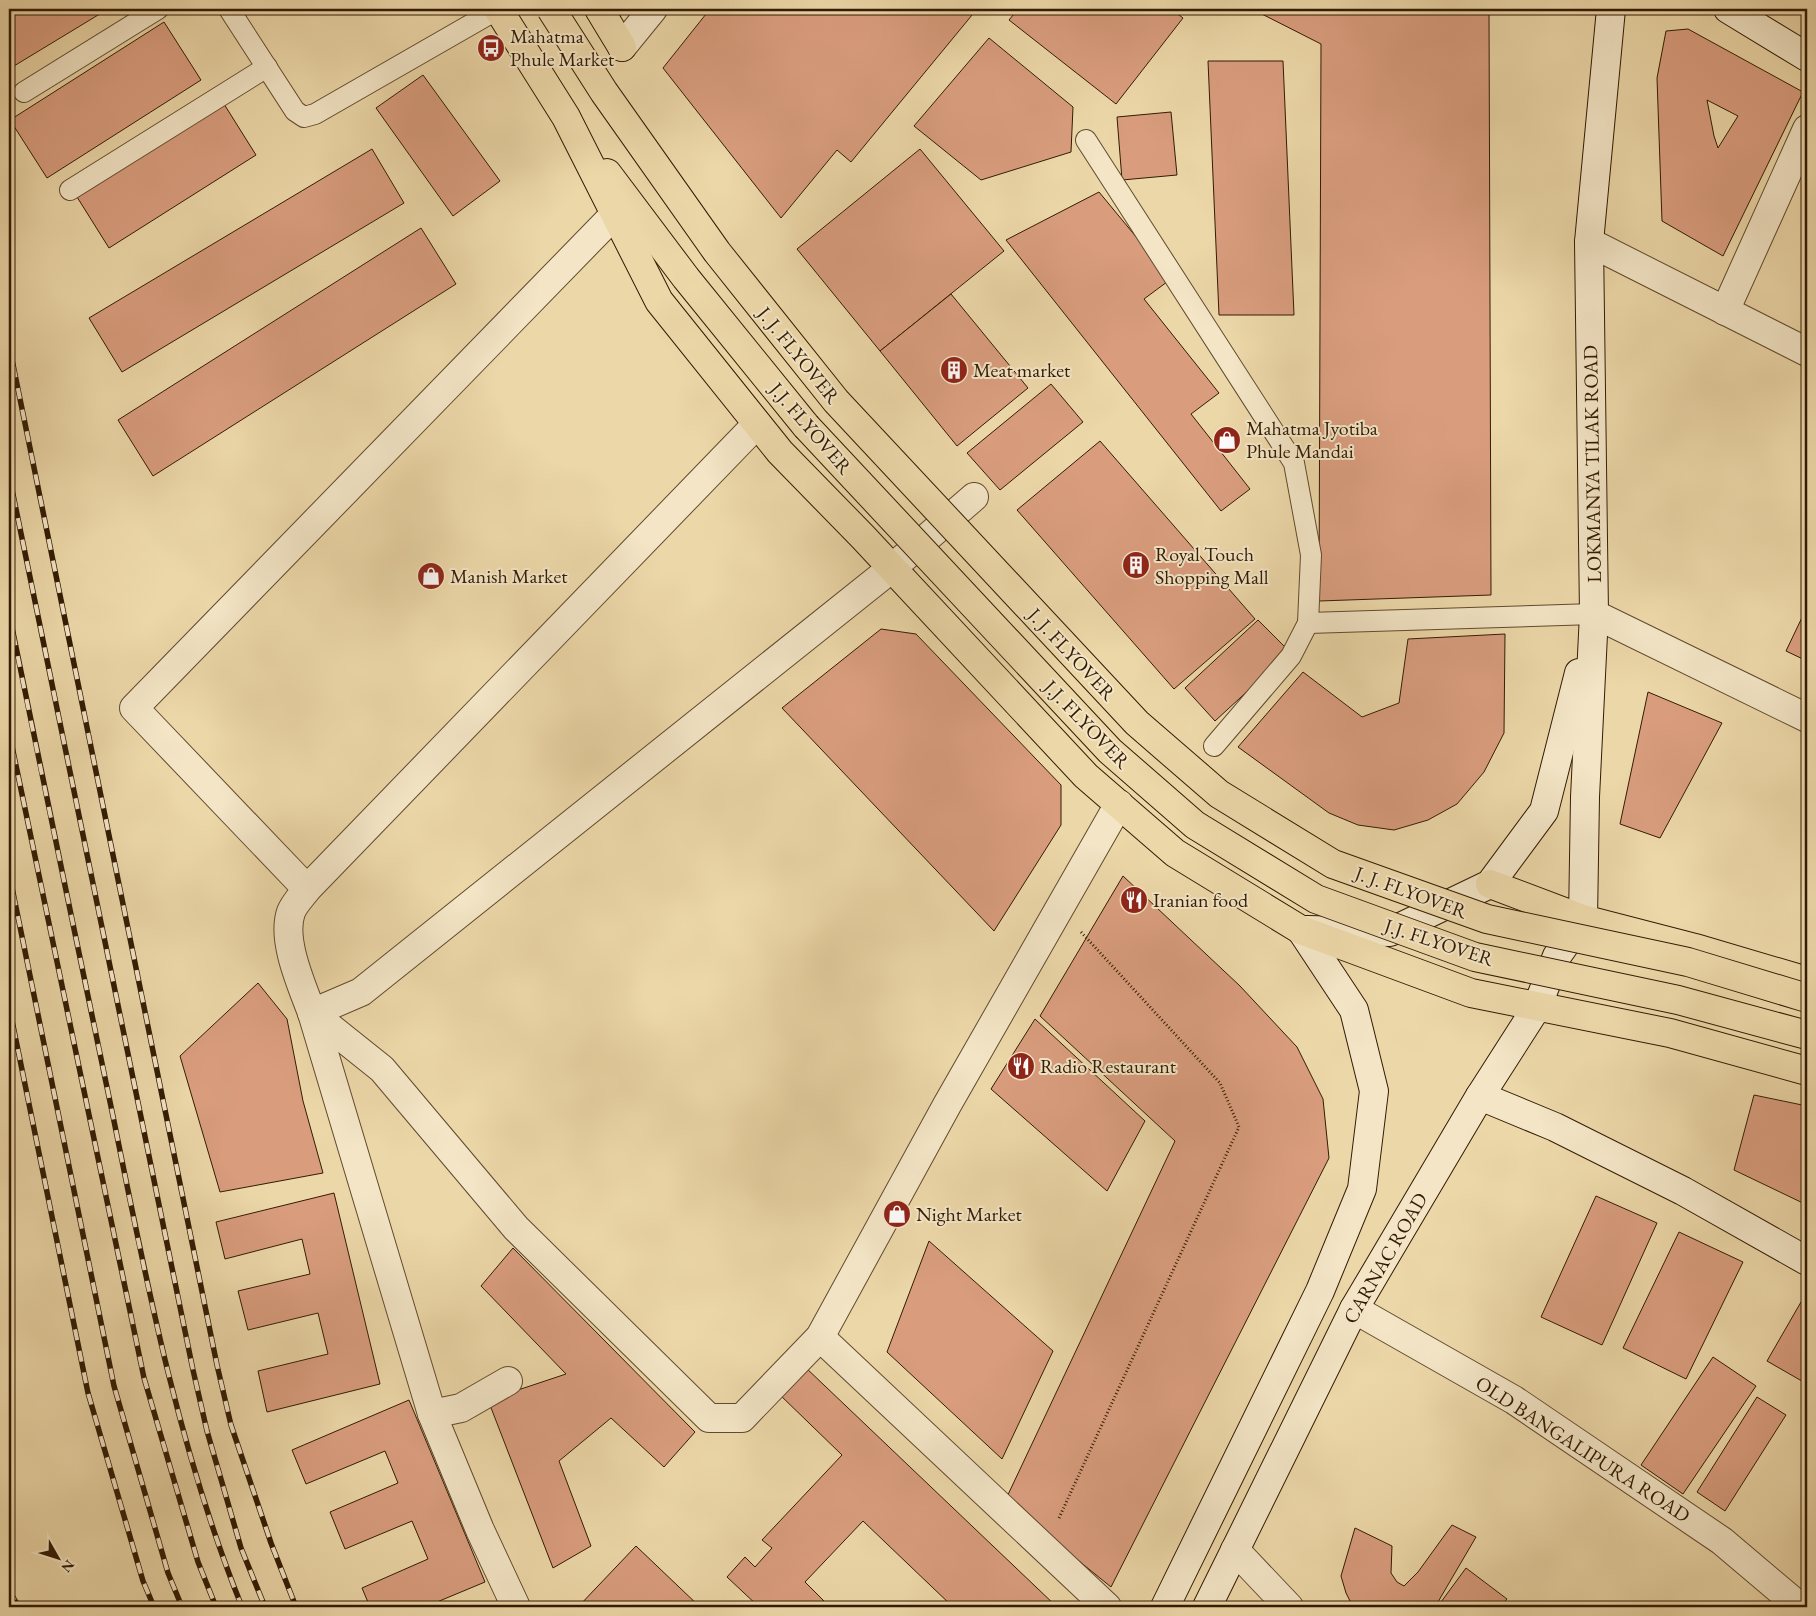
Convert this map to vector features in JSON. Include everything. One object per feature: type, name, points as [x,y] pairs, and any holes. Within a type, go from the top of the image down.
[{"type":"main road","points":[[498,9],[566,117],[659,301],[757,424],[780,452],[863,537],[1086,776],[1175,853],[1301,930],[1471,993],[1670,1033],[1807,1070]]},
{"type":"main road","name":"J. J. FLYOVER","points":[[552,9],[604,92],[717,252],[836,401],[1137,723],[1218,794],[1334,864],[1487,919],[1688,962],[1807,998]]},
{"type":"main road","points":[[598,9],[622,47]]},
{"type":"main road","name":"J.J. FLYOVER","points":[[566,117],[686,278],[806,426],[1110,751],[1195,825],[1316,899],[1475,957],[1678,1000],[1807,1035]]},
{"type":"main road","points":[[1490,884],[1583,919],[1695,948],[1807,981]]},
{"type":"street","points":[[622,47],[653,9]]},
{"type":"street","name":"LOKMANYA TILAK ROAD","points":[[1583,919],[1585,797],[1594,614],[1589,242],[1611,9]]},
{"type":"street","points":[[1728,9],[1807,57]]},
{"type":"street","points":[[1726,311],[1807,129]]},
{"type":"street","points":[[306,889],[134,708],[614,215]]},
{"type":"street","points":[[1589,242],[1807,352]]},
{"type":"street","points":[[516,1607],[480,1530],[432,1414],[312,1013],[296,969],[288,930],[292,911],[306,889],[757,424]]},
{"type":"street","points":[[312,1013],[361,992],[892,568],[974,497]]},
{"type":"street","points":[[1301,930],[1390,932],[1490,884],[1544,811],[1594,614],[1807,718]]},
{"type":"street","points":[[312,1013],[382,1069],[516,1228],[709,1418],[742,1418],[820,1337],[947,1105],[1119,804]]},
{"type":"street","name":"CARNAC ROAD","points":[[1207,1607],[1354,1309],[1480,1096],[1537,1007],[1557,956],[1583,919]]},
{"type":"street","name":"CARNAC ROAD","points":[[1165,1607],[1320,1291],[1362,1189],[1374,1091],[1354,1010],[1301,930]]},
{"type":"street","points":[[1480,1096],[1555,1127],[1683,1191],[1807,1261]]},
{"type":"street","name":"OLD BANGALIPURA ROAD","points":[[1354,1309],[1514,1400],[1722,1541],[1800,1607]]},
{"type":"street","points":[[820,1337],[1107,1607]]},
{"type":"street","points":[[432,1414],[460,1408],[508,1381]]},
{"type":"street","points":[[1235,1550],[1289,1607]]},
{"type":"lane","points":[[24,92],[158,9]]},
{"type":"lane","points":[[230,9],[295,111],[300,115],[309,116],[498,9]]},
{"type":"lane","points":[[70,190],[267,67]]},
{"type":"lane","points":[[1086,140],[1294,463],[1311,555],[1308,623],[1291,656],[1214,746]]},
{"type":"lane","points":[[1308,623],[1594,614]]},
{"type":"path","points":[[1045,1548],[1239,1127],[1220,1083],[1059,908]]},
{"type":"building","points":[[9,9],[108,9],[9,69]]},
{"type":"building","points":[[710,9],[977,9],[851,162],[837,150],[781,218],[663,68]]},
{"type":"building","points":[[1018,9],[1171,9],[1183,18],[1116,104],[1009,20]]},
{"type":"building","points":[[1252,9],[1489,9],[1491,595],[1319,601],[1321,44]]},
{"type":"building","points":[[164,22],[201,80],[47,178],[10,120]]},
{"type":"building","points":[[1688,29],[1803,92],[1723,256],[1662,221],[1657,78],[1666,31]],"holes":[[[1707,100],[1738,116],[1718,148]]]},
{"type":"building","points":[[989,38],[1073,107],[1071,152],[981,180],[914,126]]},
{"type":"building","points":[[1208,61],[1283,61],[1294,315],[1219,315]]},
{"type":"building","points":[[423,75],[500,181],[453,216],[376,108]]},
{"type":"building","points":[[224,104],[256,155],[109,248],[77,197]]},
{"type":"building","points":[[1171,112],[1177,175],[1122,180],[1117,117]]},
{"type":"building","points":[[372,149],[404,203],[122,372],[89,318]]},
{"type":"building","points":[[920,149],[1004,251],[880,351],[797,249]]},
{"type":"building","points":[[1099,192],[1171,279],[1144,299],[1219,393],[1191,414],[1250,489],[1221,511],[1006,240]]},
{"type":"building","points":[[421,228],[456,284],[153,476],[118,420]]},
{"type":"building","name":"Meat market","points":[[951,294],[1028,388],[957,446],[880,351]]},
{"type":"building","points":[[1051,384],[1083,422],[1000,490],[967,453]]},
{"type":"building","name":"Royal Touch Shopping Mall","points":[[1100,441],[1255,619],[1174,689],[1017,510]]},
{"type":"building","points":[[1807,607],[1807,661],[1786,651]]},
{"type":"building","points":[[1258,620],[1290,652],[1215,721],[1185,688]]},
{"type":"building","points":[[881,629],[916,634],[1061,785],[1061,825],[994,931],[782,708]]},
{"type":"building","points":[[1505,634],[1504,733],[1484,772],[1457,804],[1428,820],[1394,830],[1358,825],[1329,813],[1238,747],[1303,672],[1362,717],[1399,703],[1408,639]]},
{"type":"building","points":[[1648,692],[1722,723],[1660,838],[1620,824]]},
{"type":"building","points":[[1123,876],[1240,986],[1297,1047],[1323,1099],[1329,1158],[1111,1587],[1005,1501],[1175,1141],[1040,1016]]},
{"type":"building","points":[[258,983],[287,1019],[303,1101],[323,1173],[220,1192],[180,1056]]},
{"type":"building","points":[[1035,1019],[1145,1121],[1107,1191],[991,1089]]},
{"type":"building","points":[[1754,1095],[1807,1106],[1807,1205],[1734,1170]]},
{"type":"building","points":[[334,1193],[380,1384],[267,1412],[258,1371],[328,1354],[318,1313],[248,1330],[238,1291],[310,1274],[302,1239],[225,1259],[216,1222]]},
{"type":"building","points":[[1596,1196],[1657,1223],[1602,1345],[1541,1317]]},
{"type":"building","points":[[1679,1232],[1743,1262],[1686,1379],[1623,1348]]},
{"type":"building","points":[[929,1241],[1053,1351],[1002,1459],[887,1352]]},
{"type":"building","points":[[513,1248],[695,1432],[664,1467],[611,1418],[559,1461],[591,1546],[553,1568],[488,1400],[566,1374],[481,1286]]},
{"type":"building","points":[[1801,1302],[1807,1305],[1807,1384],[1767,1361]]},
{"type":"building","points":[[1713,1357],[1756,1386],[1683,1494],[1641,1465]]},
{"type":"building","points":[[804,1366],[1057,1607],[953,1607],[863,1521],[805,1582],[830,1607],[759,1607],[727,1577],[745,1557],[755,1567],[772,1548],[762,1540],[842,1455],[778,1393]]},
{"type":"building","points":[[1757,1397],[1786,1415],[1725,1511],[1697,1492]]},
{"type":"building","points":[[409,1400],[485,1582],[425,1607],[370,1607],[362,1588],[428,1559],[412,1521],[345,1549],[330,1512],[398,1483],[385,1451],[306,1484],[292,1450]]},
{"type":"building","points":[[1452,1525],[1476,1537],[1435,1607],[1353,1607],[1341,1576],[1355,1528],[1392,1546],[1391,1573],[1397,1582],[1404,1586],[1418,1572]]},
{"type":"building","points":[[636,1546],[700,1607],[578,1607]]},
{"type":"building","points":[[1466,1568],[1507,1599],[1500,1607],[1448,1607],[1441,1602]]},
{"type":"railway","points":[[9,345],[217,1365],[231,1425],[271,1543],[296,1607]]},
{"type":"railway","points":[[9,475],[193,1370],[207,1431],[241,1548],[265,1607]]},
{"type":"railway","points":[[9,613],[152,1306],[200,1488],[242,1607]]},
{"type":"railway","points":[[9,732],[144,1378],[198,1562],[216,1607]]},
{"type":"railway","points":[[9,873],[114,1386],[168,1573],[182,1607]]},
{"type":"railway","points":[[9,1006],[88,1393],[143,1581],[154,1607]]},
{"type":"railway","points":[[9,1591],[19,1607]]},
{"type":"place","name":"Mahatma Phule Market","points":[[491,48]]},
{"type":"place","name":"Meat market","points":[[954,370]]},
{"type":"place","name":"Mahatma Jyotiba Phule Mandai","points":[[1227,440]]},
{"type":"place","name":"Royal Touch Shopping Mall","points":[[1136,565]]},
{"type":"place","name":"Manish Market","points":[[431,576]]},
{"type":"place","name":"Iranian food","points":[[1134,900]]},
{"type":"place","name":"Radio Restaurant","points":[[1021,1066]]},
{"type":"place","name":"Night Market","points":[[897,1214]]}]
